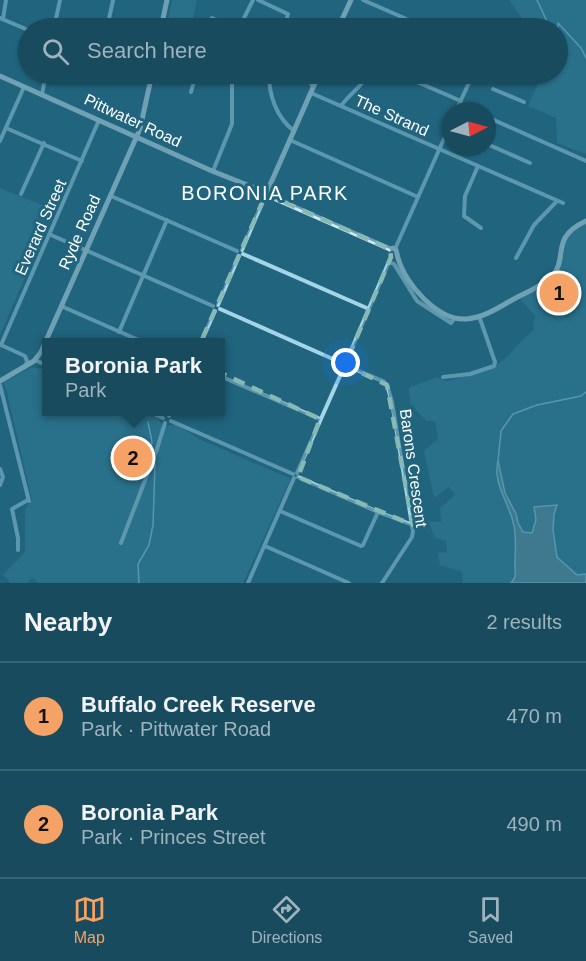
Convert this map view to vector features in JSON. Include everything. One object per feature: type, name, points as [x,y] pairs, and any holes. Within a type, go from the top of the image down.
[{"type":"main road","points":[[163,18],[167,0]]},
{"type":"main road","points":[[343,18],[351,0]]},
{"type":"main road","name":"Pittwater Road","points":[[0,76],[18,84]]},
{"type":"main road","name":"Pittwater Road","points":[[19,84],[100,119],[242,186],[392,249]]},
{"type":"main road","name":"Ryde Road","points":[[46,338],[142,125],[151,84]]},
{"type":"main road","points":[[263,193],[315,84]]},
{"type":"main road","points":[[392,249],[392,259],[423,298],[444,314],[454,318],[468,319],[492,312],[547,280],[557,269],[563,241],[574,228],[586,221]]},
{"type":"main road","name":"Ryde Road","points":[[35,360],[42,348]]},
{"type":"main road","points":[[0,383],[35,360]]},
{"type":"street","points":[[6,0],[1,18],[18,26]]},
{"type":"street","points":[[56,18],[60,0]]},
{"type":"street","points":[[109,18],[113,0]]},
{"type":"street","points":[[244,18],[253,0]]},
{"type":"street","points":[[258,0],[288,14],[287,18]]},
{"type":"street","points":[[363,0],[404,18]]},
{"type":"street","points":[[42,94],[44,84]]},
{"type":"street","points":[[191,92],[193,84]]},
{"type":"street","points":[[212,171],[232,124],[232,84]]},
{"type":"street","points":[[270,84],[276,108],[284,122],[294,131]]},
{"type":"street","points":[[310,84],[312,90]]},
{"type":"street","points":[[341,106],[349,94],[363,84]]},
{"type":"street","points":[[421,84],[458,102]]},
{"type":"street","points":[[460,102],[469,84]]},
{"type":"street","points":[[0,141],[24,86]]},
{"type":"street","points":[[493,89],[524,102]]},
{"type":"street","name":"The Strand","points":[[312,90],[341,106],[563,203]]},
{"type":"street","name":"Everard Street","points":[[0,345],[51,235],[100,119]]},
{"type":"street","points":[[496,121],[586,161]]},
{"type":"street","points":[[6,128],[82,161]]},
{"type":"street","points":[[290,140],[418,196]]},
{"type":"street","points":[[392,249],[442,142]]},
{"type":"street","points":[[21,194],[44,144]]},
{"type":"street","points":[[496,148],[530,163]]},
{"type":"street","points":[[478,166],[465,196],[464,216],[481,228]]},
{"type":"street","points":[[203,338],[263,193]]},
{"type":"street","points":[[110,195],[369,309]]},
{"type":"street","points":[[516,258],[534,225],[557,201]]},
{"type":"street","points":[[119,332],[167,220]]},
{"type":"street","points":[[51,235],[345,364]]},
{"type":"street","points":[[248,583],[392,259]]},
{"type":"street","points":[[61,306],[134,338]]},
{"type":"street","points":[[443,377],[470,374],[494,366],[495,362],[479,316]]},
{"type":"street","points":[[0,345],[25,356],[26,365]]},
{"type":"street","points":[[35,360],[42,363]]},
{"type":"street","name":"Barons Crescent","points":[[345,364],[387,385],[392,402],[413,525],[412,537],[382,583]]},
{"type":"street","points":[[225,378],[320,419]]},
{"type":"street","points":[[0,383],[29,501],[12,509],[18,550]]},
{"type":"street","points":[[121,543],[165,423],[159,416]]},
{"type":"street","points":[[163,418],[170,416],[378,512],[413,525]]},
{"type":"street","points":[[165,423],[169,423],[170,416]]},
{"type":"street","points":[[0,469],[3,477],[0,485]]},
{"type":"street","points":[[280,511],[361,546],[378,512]]},
{"type":"street","points":[[265,546],[349,583]]},
{"type":"highlighted area","points":[[266,194],[390,249],[391,257],[345,365],[387,385],[413,525],[298,477],[320,419],[193,360]]},
{"type":"shaded area","points":[[172,0],[197,0],[193,18],[168,18]]},
{"type":"shaded area","points":[[509,0],[586,0],[586,154],[557,143],[556,118],[528,106],[538,84],[568,84],[568,18],[522,18]]},
{"type":"shaded area","points":[[0,188],[54,210],[0,335]]},
{"type":"shaded area","points":[[586,223],[586,574],[577,575],[557,557],[554,514],[533,508],[536,520],[532,533],[523,532],[505,493],[498,462],[497,478],[514,525],[515,576],[511,583],[463,583],[462,572],[440,565],[438,553],[447,552],[446,541],[435,538],[428,521],[441,522],[440,508],[455,495],[449,487],[434,498],[424,451],[438,439],[435,421],[426,421],[410,403],[409,388],[437,377],[447,381],[479,373],[491,368],[506,357],[534,330],[533,323],[536,317],[520,299],[554,278],[560,268],[563,242],[570,233]]},
{"type":"shaded area","points":[[32,367],[42,369],[42,416],[150,416],[158,419],[164,427],[176,424],[199,439],[289,478],[243,583],[39,583],[32,578],[27,583],[11,583],[3,575],[25,552],[25,509],[32,500],[3,383]]},
{"type":"shaded area","points":[[498,461],[505,493],[523,532],[532,533],[536,520],[534,507],[557,505],[553,530],[557,557],[577,575],[586,574],[586,583],[511,583],[515,575],[515,530],[497,476]]},
{"type":"waterway","points":[[537,0],[545,18]]},
{"type":"waterway","points":[[568,34],[581,48],[586,58]]},
{"type":"waterway","points":[[498,461],[501,431],[513,414],[537,405],[581,396],[586,392]]},
{"type":"waterway","points":[[148,422],[152,442],[149,458]]},
{"type":"waterway","points":[[139,583],[138,564],[149,545],[153,525],[155,464]]},
{"type":"place","name":"Buffalo Creek Reserve","points":[[559,293]]},
{"type":"place","name":"Boronia Park","points":[[133,458]]},
{"type":"district","name":"BORONIA PARK","points":[[265,193]]}]
